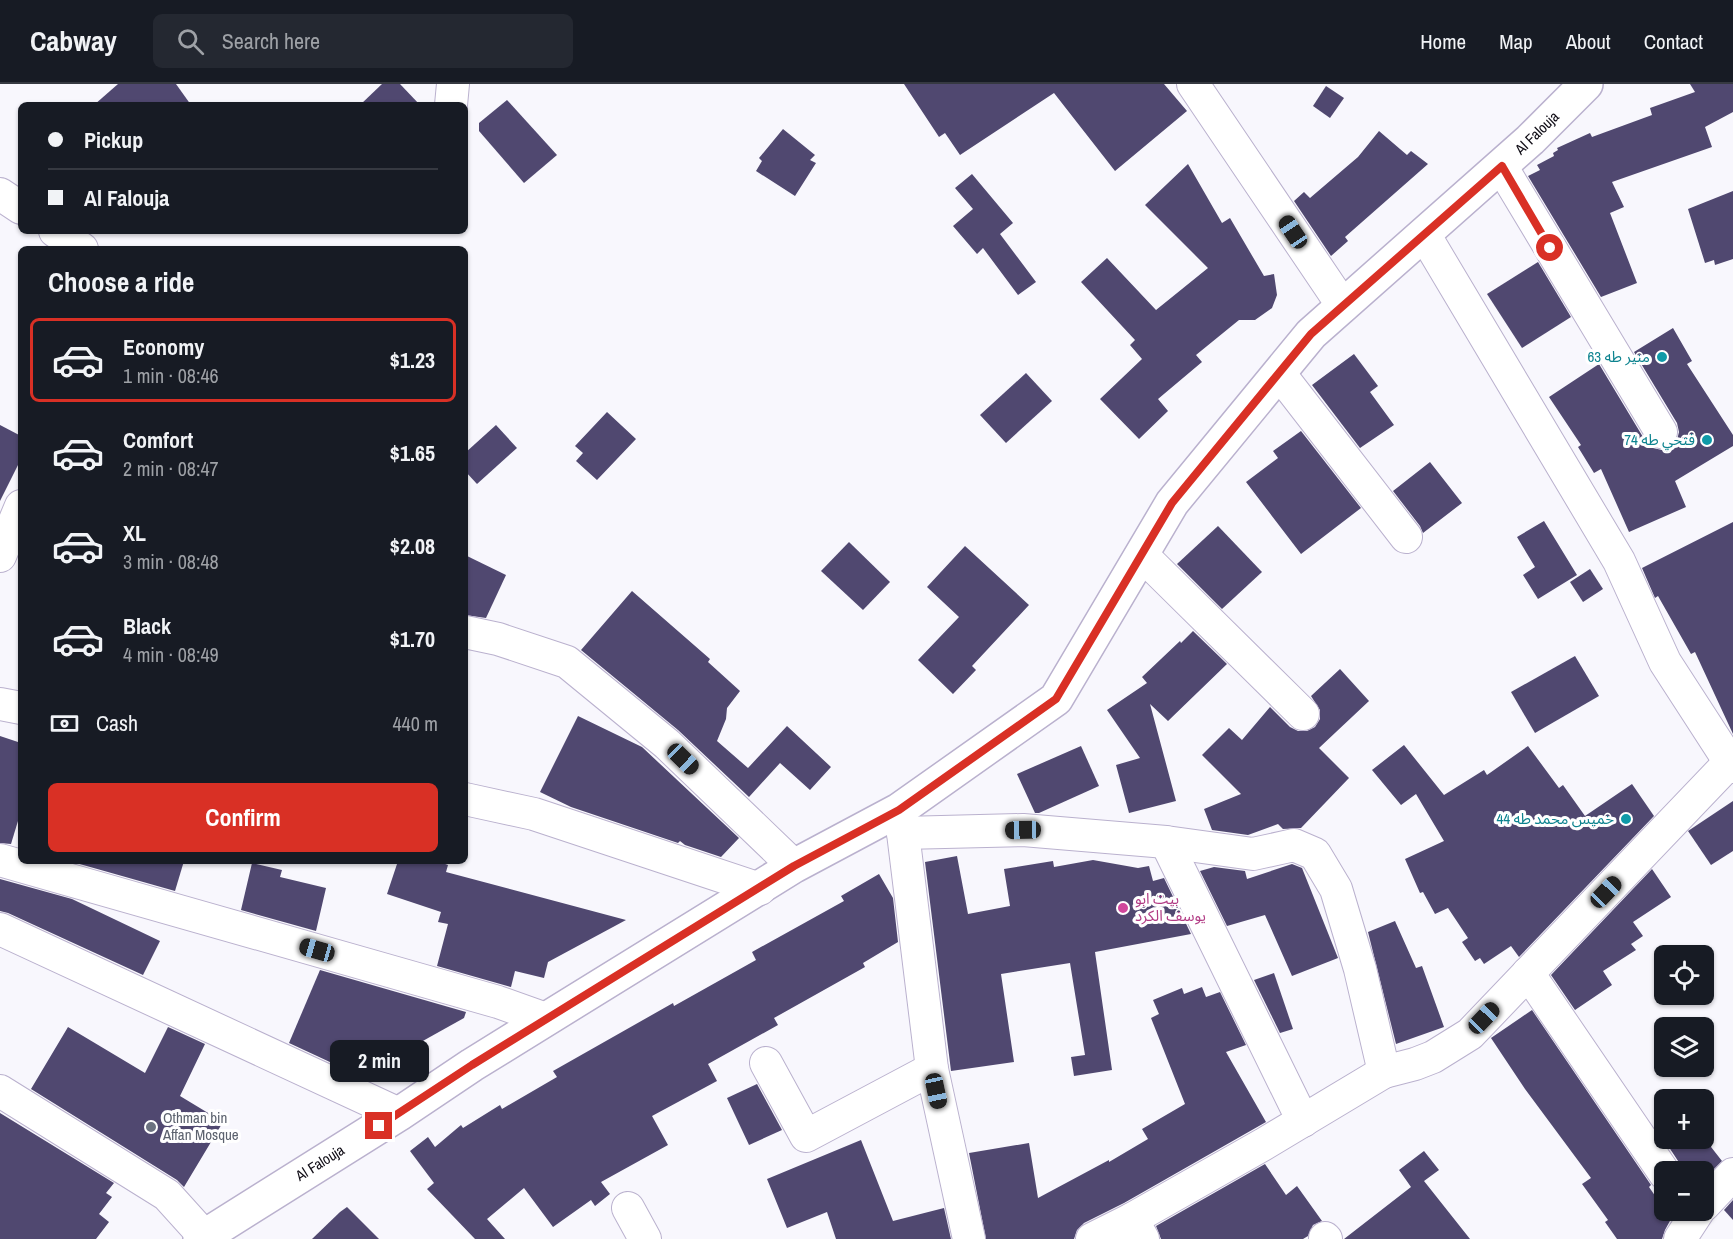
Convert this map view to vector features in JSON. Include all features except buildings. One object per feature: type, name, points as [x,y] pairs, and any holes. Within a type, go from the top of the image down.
[{"type":"main road","name":"Al Falouja","points":[[202,1238],[399,1114],[472,1065],[794,866],[901,822],[1056,699],[1172,503],[1311,334],[1502,166],[1586,84]]},
{"type":"street","points":[[451,102],[453,84]]},
{"type":"street","points":[[1193,84],[1343,306]]},
{"type":"street","points":[[1502,166],[1661,432]]},
{"type":"street","points":[[0,194],[18,206]]},
{"type":"street","points":[[60,234],[78,246]]},
{"type":"street","points":[[1092,1239],[1138,1229],[1303,1121],[1384,1072],[1433,1057],[1470,1034],[1731,764],[1665,662],[1619,561],[1424,234]]},
{"type":"street","points":[[1279,373],[1406,537]]},
{"type":"street","points":[[0,556],[18,513]]},
{"type":"street","points":[[1142,555],[1303,714]]},
{"type":"street","points":[[468,633],[498,639],[567,662],[667,744],[794,866]]},
{"type":"street","points":[[0,704],[18,707]]},
{"type":"street","points":[[468,800],[534,814],[760,889]]},
{"type":"street","points":[[969,1239],[932,1069],[901,822],[1166,842],[1253,854],[1294,845],[1315,854],[1336,889],[1360,969],[1384,1072]]},
{"type":"street","points":[[1166,842],[1303,1121]]},
{"type":"street","points":[[0,860],[498,1002],[546,1019]]},
{"type":"street","points":[[0,929],[399,1114]]},
{"type":"street","points":[[1528,973],[1656,1161]]},
{"type":"street","points":[[766,1063],[806,1136],[932,1069]]},
{"type":"street","points":[[0,1090],[167,1195],[202,1238]]},
{"type":"street","points":[[1714,1194],[1733,1174]]},
{"type":"street","points":[[628,1208],[645,1239]]},
{"type":"place","name":"منير طه 63","points":[[1662,357]]},
{"type":"place","name":"فتحي طه 74","points":[[1707,440]]},
{"type":"place","name":"خميس محمد طه 44","points":[[1626,819]]},
{"type":"place","name":"بيت ابو يوسف الكرد","points":[[1123,908]]},
{"type":"place","name":"Othman bin Affan Mosque","points":[[151,1127]]},
{"type":"route","points":[[379,1126],[472,1065],[794,866],[899,810],[1056,699],[1172,503],[1311,334],[1502,166],[1550,248]]}]
